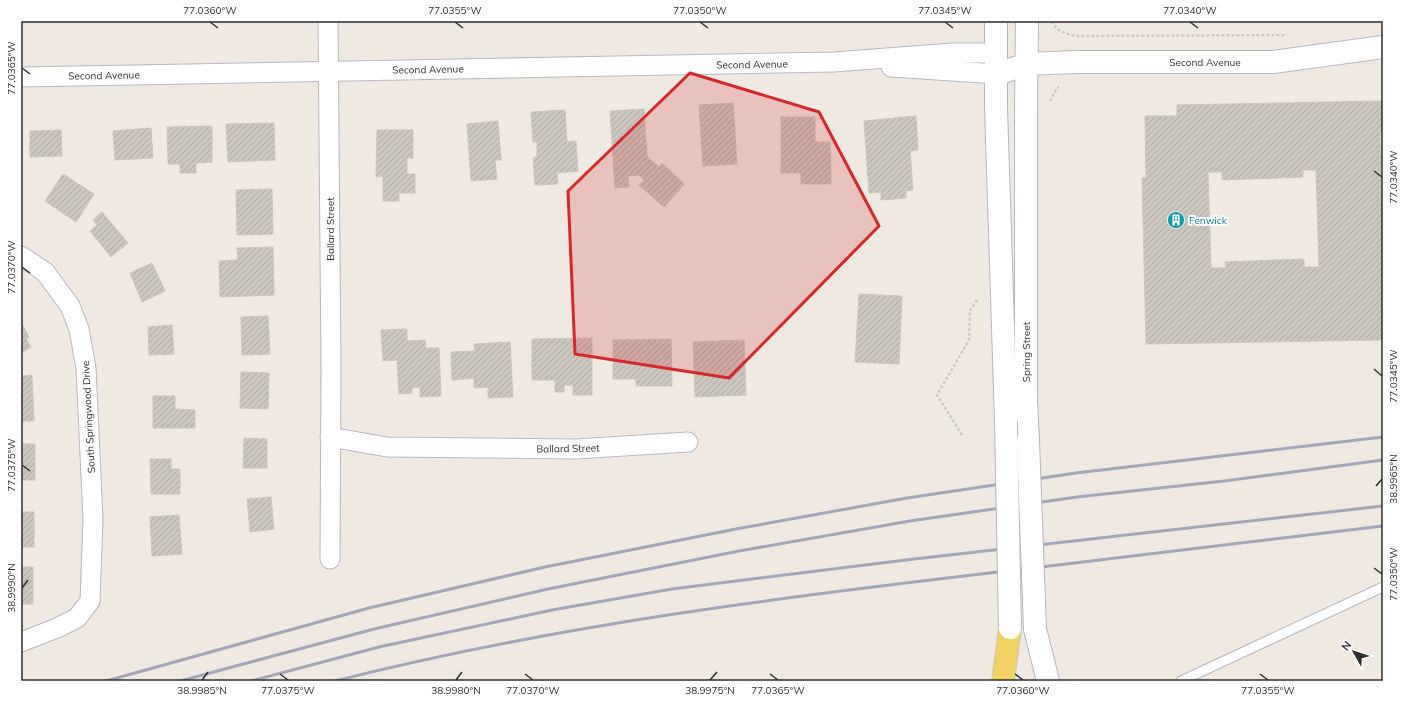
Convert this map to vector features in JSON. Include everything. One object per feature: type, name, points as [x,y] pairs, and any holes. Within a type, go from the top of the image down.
[{"type":"main road","name":"Spring Street","points":[[996,21],[996,116],[1016,401],[1035,629],[1048,681]]},
{"type":"main road","name":"Spring Street","points":[[1011,681],[1010,628],[1028,21]]},
{"type":"main road","name":"Second Avenue","points":[[997,74],[1027,64],[1075,62],[1273,62],[1383,47]]},
{"type":"main road","name":"Second Avenue","points":[[997,53],[1027,64]]},
{"type":"main road","points":[[1003,681],[1010,628]]},
{"type":"street","name":"Ballard Street","points":[[328,21],[331,360],[330,559]]},
{"type":"street","name":"Second Avenue","points":[[21,77],[834,62],[953,53],[997,53]]},
{"type":"street","name":"Second Avenue","points":[[834,62],[997,74]]},
{"type":"street","name":"South Springwood Drive","points":[[21,256],[44,272],[70,306],[79,328],[86,368],[93,519],[90,601],[77,618],[57,628],[21,642]]},
{"type":"street","name":"Ballard Street","points":[[330,437],[387,447],[576,449],[688,442]]},
{"type":"lane","points":[[1180,681],[1383,587]]},
{"type":"path","points":[[1052,21],[1053,25],[1059,31],[1075,36],[1292,35]]},
{"type":"path","points":[[1048,106],[1057,88],[1063,86]]},
{"type":"path","points":[[962,435],[937,395],[969,340],[970,311],[977,300]]},
{"type":"highlighted area","points":[[690,73],[819,112],[879,226],[729,378],[575,354],[568,191]]},
{"type":"building","name":"Fenwick","points":[[1382,101],[1383,131],[1380,131],[1383,340],[1146,344],[1142,178],[1146,178],[1145,116],[1177,116],[1177,105]],"holes":[[[1303,170],[1316,170],[1319,267],[1304,267],[1304,259],[1225,262],[1226,268],[1211,268],[1208,172],[1222,172],[1222,180],[1303,177]]]},
{"type":"building","points":[[733,103],[737,164],[703,166],[699,105]]},
{"type":"building","points":[[644,109],[647,157],[659,167],[662,163],[684,184],[664,207],[639,185],[644,180],[639,175],[628,176],[629,187],[615,188],[610,111]]},
{"type":"building","points":[[565,110],[567,142],[576,141],[578,171],[557,173],[558,184],[535,185],[533,158],[537,156],[537,142],[533,142],[531,112]]},
{"type":"building","points":[[916,116],[918,150],[910,151],[913,190],[906,191],[906,198],[881,200],[881,192],[869,193],[864,121]]},
{"type":"building","points":[[781,117],[815,117],[815,142],[830,142],[831,184],[801,184],[801,173],[781,173]]},
{"type":"building","points":[[498,121],[501,160],[495,160],[497,179],[471,181],[467,124]]},
{"type":"building","points":[[274,123],[275,160],[228,162],[226,124]]},
{"type":"building","points":[[212,126],[212,162],[196,163],[196,173],[180,173],[180,164],[168,164],[167,127]]},
{"type":"building","points":[[151,128],[153,158],[115,160],[113,131]]},
{"type":"building","points":[[61,130],[62,156],[30,157],[30,131]]},
{"type":"building","points":[[377,130],[413,130],[413,158],[407,158],[407,174],[415,174],[415,193],[399,193],[399,201],[383,201],[383,176],[376,177]]},
{"type":"building","points":[[63,174],[94,194],[76,222],[45,201]]},
{"type":"building","points":[[272,189],[273,234],[237,235],[236,190]]},
{"type":"building","points":[[102,212],[128,243],[111,257],[90,231],[97,225],[93,220]]},
{"type":"building","points":[[273,247],[274,295],[220,297],[219,261],[238,260],[237,248]]},
{"type":"building","points":[[152,263],[165,291],[142,302],[130,273]]},
{"type":"building","points":[[859,294],[902,296],[899,364],[855,362]]},
{"type":"building","points":[[268,316],[270,354],[242,355],[241,317]]},
{"type":"building","points":[[22,324],[29,337],[26,339],[31,347],[21,353],[21,325]]},
{"type":"building","points":[[172,325],[174,354],[149,355],[148,327]]},
{"type":"building","points":[[407,329],[407,341],[425,340],[426,348],[439,348],[441,396],[420,397],[420,387],[412,388],[412,393],[399,394],[397,360],[383,361],[381,330]]},
{"type":"building","points":[[592,338],[592,395],[573,395],[573,385],[564,385],[564,392],[555,392],[555,380],[532,380],[532,339]]},
{"type":"building","points":[[671,339],[672,386],[636,386],[636,379],[613,379],[613,340]]},
{"type":"building","points":[[744,340],[746,395],[695,397],[693,342]]},
{"type":"building","points":[[510,342],[513,397],[488,398],[488,387],[474,388],[474,378],[452,380],[451,352],[475,351],[474,344]]},
{"type":"building","points":[[241,372],[269,373],[268,409],[240,408]]},
{"type":"building","points":[[32,375],[34,421],[21,421],[21,376]]},
{"type":"building","points":[[153,396],[175,396],[175,409],[195,410],[195,428],[153,428]]},
{"type":"building","points":[[244,438],[267,439],[267,468],[243,468]]},
{"type":"building","points":[[21,444],[35,444],[35,480],[21,480]]},
{"type":"building","points":[[150,459],[171,459],[171,469],[180,469],[180,494],[151,494]]},
{"type":"building","points":[[271,497],[274,529],[250,532],[247,499]]},
{"type":"building","points":[[21,512],[34,512],[34,547],[21,547]]},
{"type":"building","points":[[179,515],[182,554],[152,556],[150,517]]},
{"type":"building","points":[[21,567],[33,567],[33,604],[21,604]]},
{"type":"railway","points":[[106,681],[369,608],[545,567],[736,529],[907,498],[1076,473],[1383,437]]},
{"type":"railway","points":[[180,681],[374,629],[548,589],[739,551],[910,521],[1077,497],[1224,481],[1383,460]]},
{"type":"railway","points":[[251,681],[379,647],[552,610],[672,589],[914,559],[1383,506]]},
{"type":"railway","points":[[335,681],[418,661],[585,628],[754,602],[1383,526]]},
{"type":"place","name":"Fenwick","points":[[1176,220]]}]
